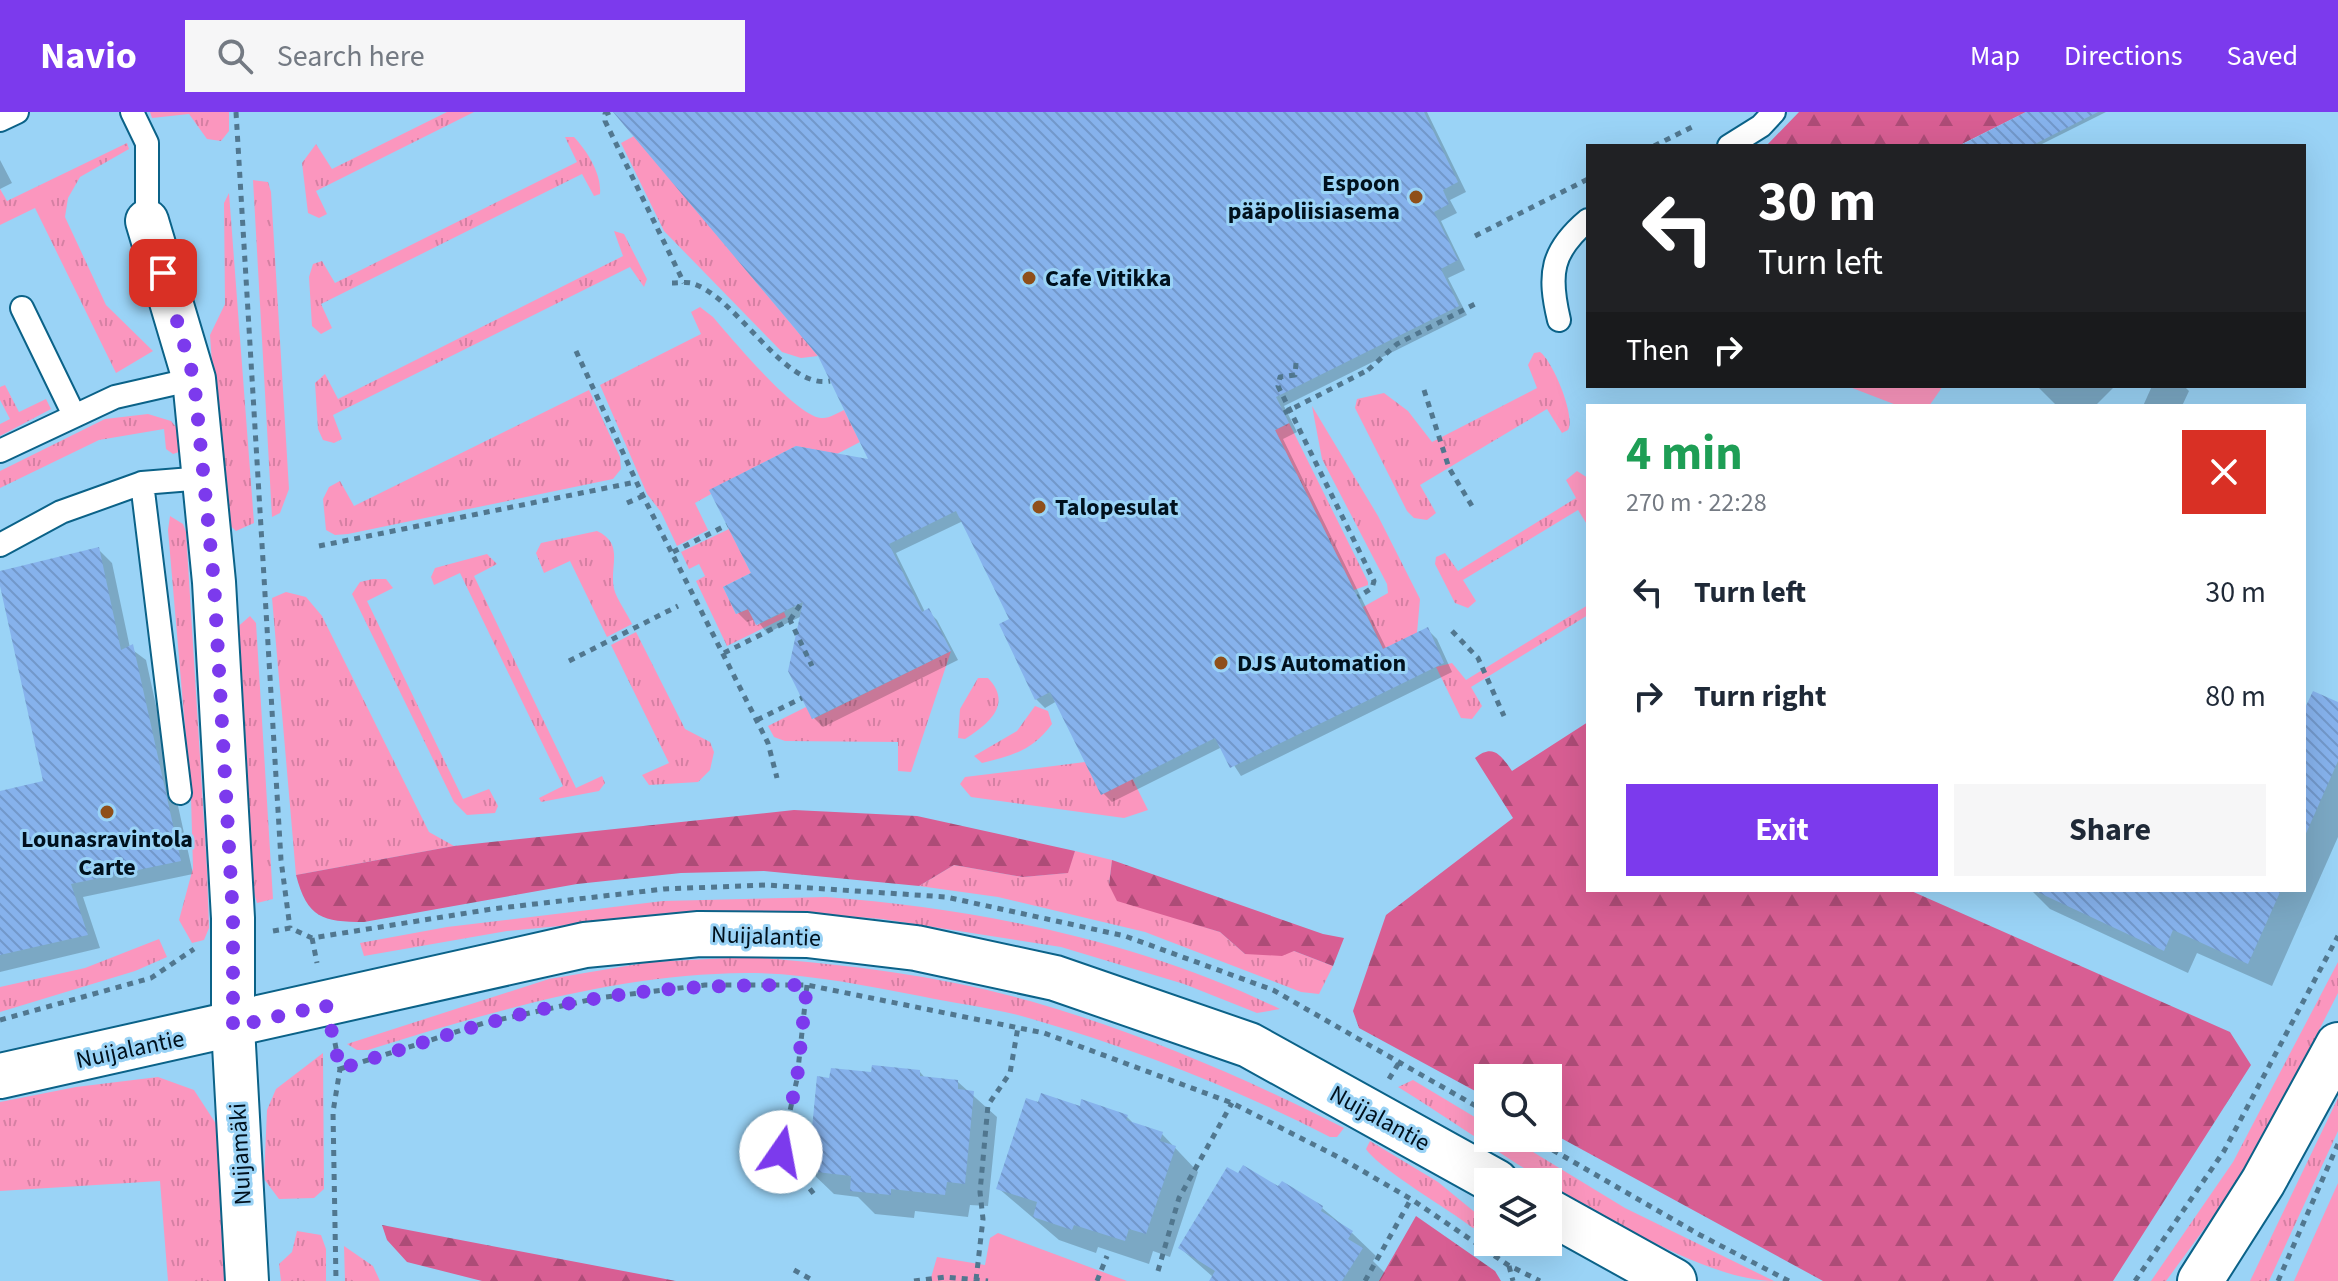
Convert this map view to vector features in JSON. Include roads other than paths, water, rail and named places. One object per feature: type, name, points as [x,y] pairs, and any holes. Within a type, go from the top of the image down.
[{"type":"main road","name":"Nuijalantie","points":[[0,1076],[233,1027],[585,945],[699,934],[807,935],[916,948],[1055,978],[1249,1045],[1474,1170]]},
{"type":"main road","points":[[2200,1281],[2263,1182],[2338,1045]]},
{"type":"main road","points":[[2225,1281],[2263,1182]]},
{"type":"main road","points":[[1562,1219],[1674,1281]]},
{"type":"street","name":"Nuijamäki","points":[[147,221],[194,379],[214,582],[232,903],[233,1027],[247,1281]]},
{"type":"lane","points":[[0,120],[17,112]]},
{"type":"lane","points":[[132,112],[147,143],[147,221]]},
{"type":"lane","points":[[1732,144],[1761,126],[1774,112]]},
{"type":"lane","points":[[1559,320],[1553,293],[1555,260],[1568,237],[1586,222]]},
{"type":"lane","points":[[22,308],[74,415]]},
{"type":"lane","points":[[0,451],[115,397],[194,379]]},
{"type":"lane","points":[[0,545],[61,512],[142,483],[204,478]]},
{"type":"lane","points":[[142,483],[180,793]]},
{"type":"place","name":"Espoon pääpoliisiasema","points":[[1416,197]]},
{"type":"place","name":"Cafe Vitikka","points":[[1029,278]]},
{"type":"place","name":"Talopesulat","points":[[1039,507]]},
{"type":"place","name":"DJS Automation","points":[[1221,663]]},
{"type":"place","name":"Lounasravintola Carte","points":[[107,812]]}]
